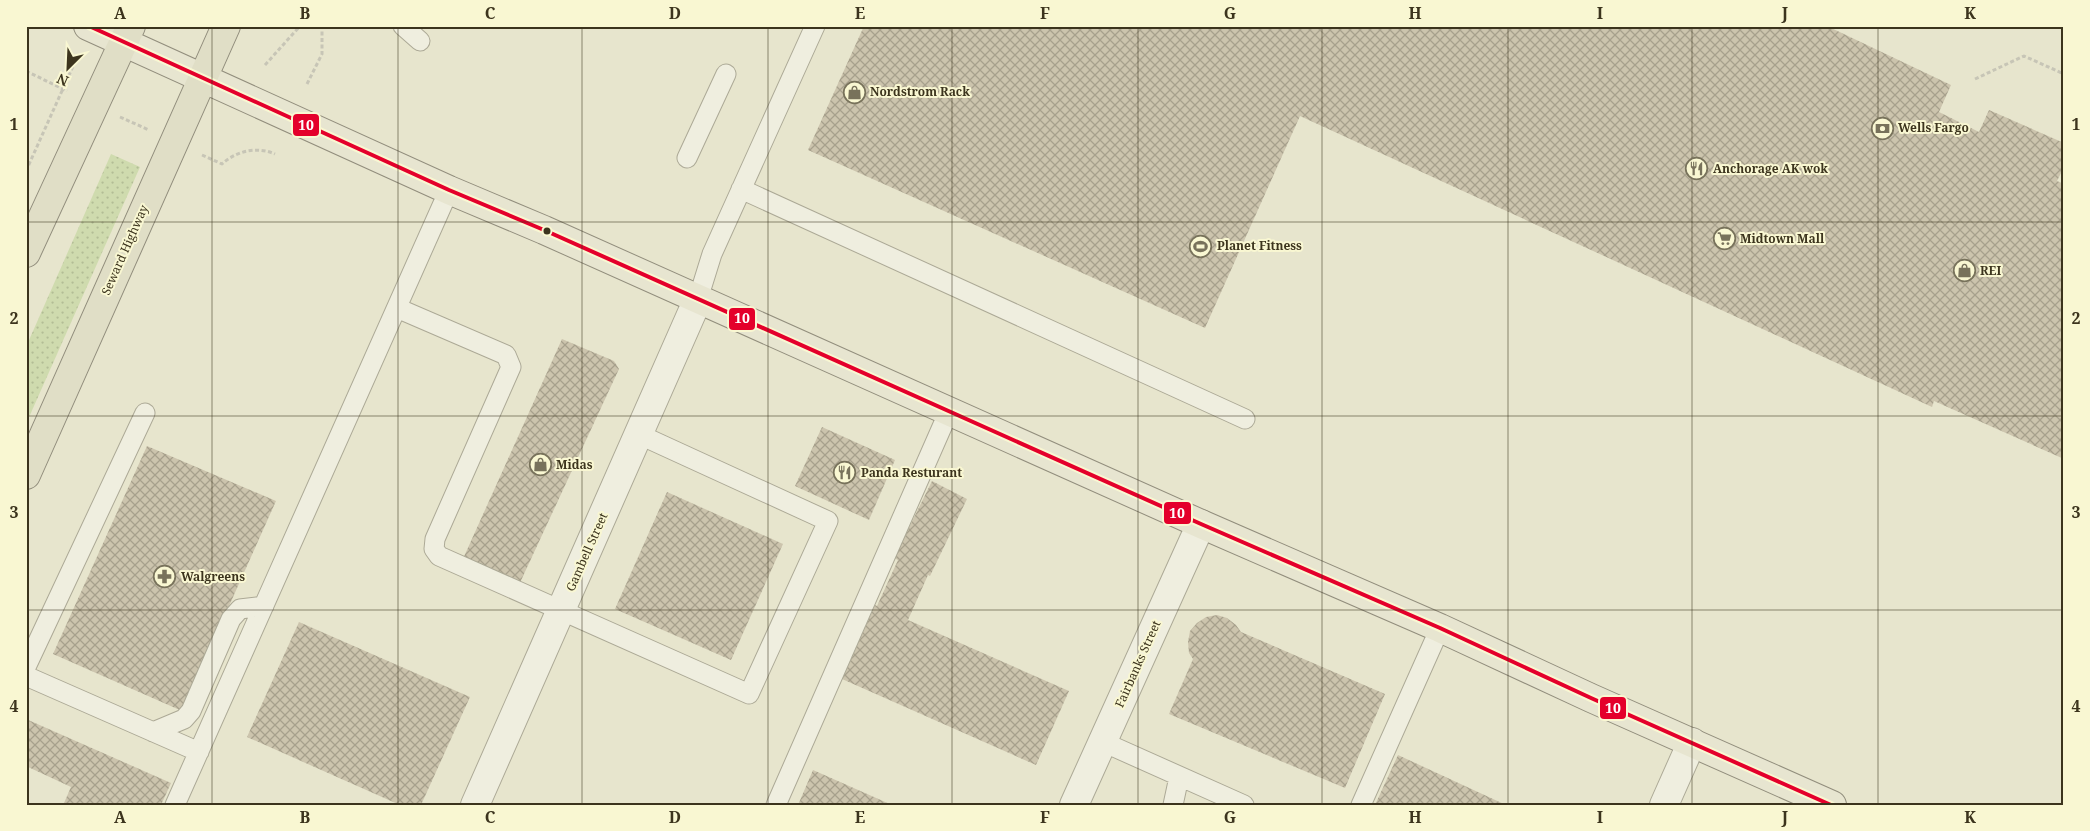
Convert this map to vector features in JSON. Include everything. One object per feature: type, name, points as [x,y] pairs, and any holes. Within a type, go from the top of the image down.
[{"type":"highway","name":"Seward Highway","points":[[26,475],[226,26]]},
{"type":"highway","points":[[26,253],[127,34]]},
{"type":"main road","points":[[90,27],[127,34],[202,78],[449,190],[1440,628],[1591,698],[1832,805]]},
{"type":"street","name":"Gambell Street","points":[[475,805],[698,299]]},
{"type":"street","name":"Fairbanks Street","points":[[1074,805],[1202,524]]},
{"type":"street","points":[[1664,805],[1692,742]]},
{"type":"lane","points":[[403,26],[420,41]]},
{"type":"lane","points":[[698,299],[712,254],[815,26]]},
{"type":"lane","points":[[687,158],[726,74]]},
{"type":"lane","points":[[741,189],[1244,419]]},
{"type":"lane","points":[[175,805],[449,190]]},
{"type":"lane","points":[[397,308],[506,355],[510,360],[511,367],[438,531],[434,549],[439,556],[749,694],[828,521],[638,434]]},
{"type":"lane","points":[[776,805],[950,412]]},
{"type":"lane","points":[[26,667],[145,413]]},
{"type":"lane","points":[[153,732],[184,719],[191,711],[231,619],[240,609],[264,606]]},
{"type":"lane","points":[[1361,805],[1440,628]]},
{"type":"lane","points":[[26,676],[198,752]]},
{"type":"lane","points":[[1103,742],[1244,805]]},
{"type":"lane","points":[[1173,805],[1179,777]]},
{"type":"path","points":[[264,65],[300,26]]},
{"type":"path","points":[[307,84],[322,54],[322,26]]},
{"type":"path","points":[[26,171],[90,27]]},
{"type":"path","points":[[1975,79],[2024,56],[2064,74]]},
{"type":"path","points":[[26,71],[222,164],[231,156],[247,151],[266,150],[274,154]]},
{"type":"green space","points":[[111,154],[140,167],[26,424],[26,347]]},
{"type":"building","name":"Midtown Mall","points":[[864,26],[1827,26],[1951,85],[1939,112],[1979,132],[1989,110],[2064,143],[2064,167],[2057,181],[2064,184],[2064,459],[1934,401],[1932,407],[1300,116],[1205,328],[808,150]]},
{"type":"building","name":"Midas","points":[[562,339],[614,361],[619,369],[518,587],[462,561]]},
{"type":"building","name":"Panda Resturant","points":[[822,427],[895,460],[869,520],[795,486]]},
{"type":"building","name":"Walgreens","points":[[147,446],[276,501],[182,711],[53,654]]},
{"type":"building","points":[[932,481],[967,499],[930,576],[928,575],[908,620],[1069,691],[1036,765],[842,679],[875,605],[877,606],[898,560],[894,558]]},
{"type":"building","points":[[667,492],[783,544],[731,660],[615,609]]},
{"type":"building","points":[[1217,615],[1227,618],[1241,632],[1385,694],[1345,788],[1169,714],[1193,659],[1189,653],[1190,631],[1206,617]]},
{"type":"building","points":[[299,622],[470,697],[421,805],[400,805],[247,737]]},
{"type":"building","points":[[26,719],[171,783],[161,805],[69,805],[64,803],[71,787],[26,766]]},
{"type":"building","points":[[1398,755],[1506,805],[1375,805]]},
{"type":"building","points":[[813,770],[892,805],[798,805]]},
{"type":"transit line","name":"10","points":[[89,26],[449,190],[544,230],[1201,524],[1440,628],[1831,805]]},
{"type":"place","name":"Nordstrom Rack","points":[[854,92]]},
{"type":"place","name":"Wells Fargo","points":[[1882,128]]},
{"type":"place","name":"Anchorage AK wok","points":[[1697,169]]},
{"type":"place","name":"Midtown Mall","points":[[1724,239]]},
{"type":"place","name":"Planet Fitness","points":[[1201,246]]},
{"type":"place","name":"REI","points":[[1964,271]]},
{"type":"place","name":"Midas","points":[[540,465]]},
{"type":"place","name":"Panda Resturant","points":[[845,473]]},
{"type":"place","name":"Walgreens","points":[[165,577]]}]
